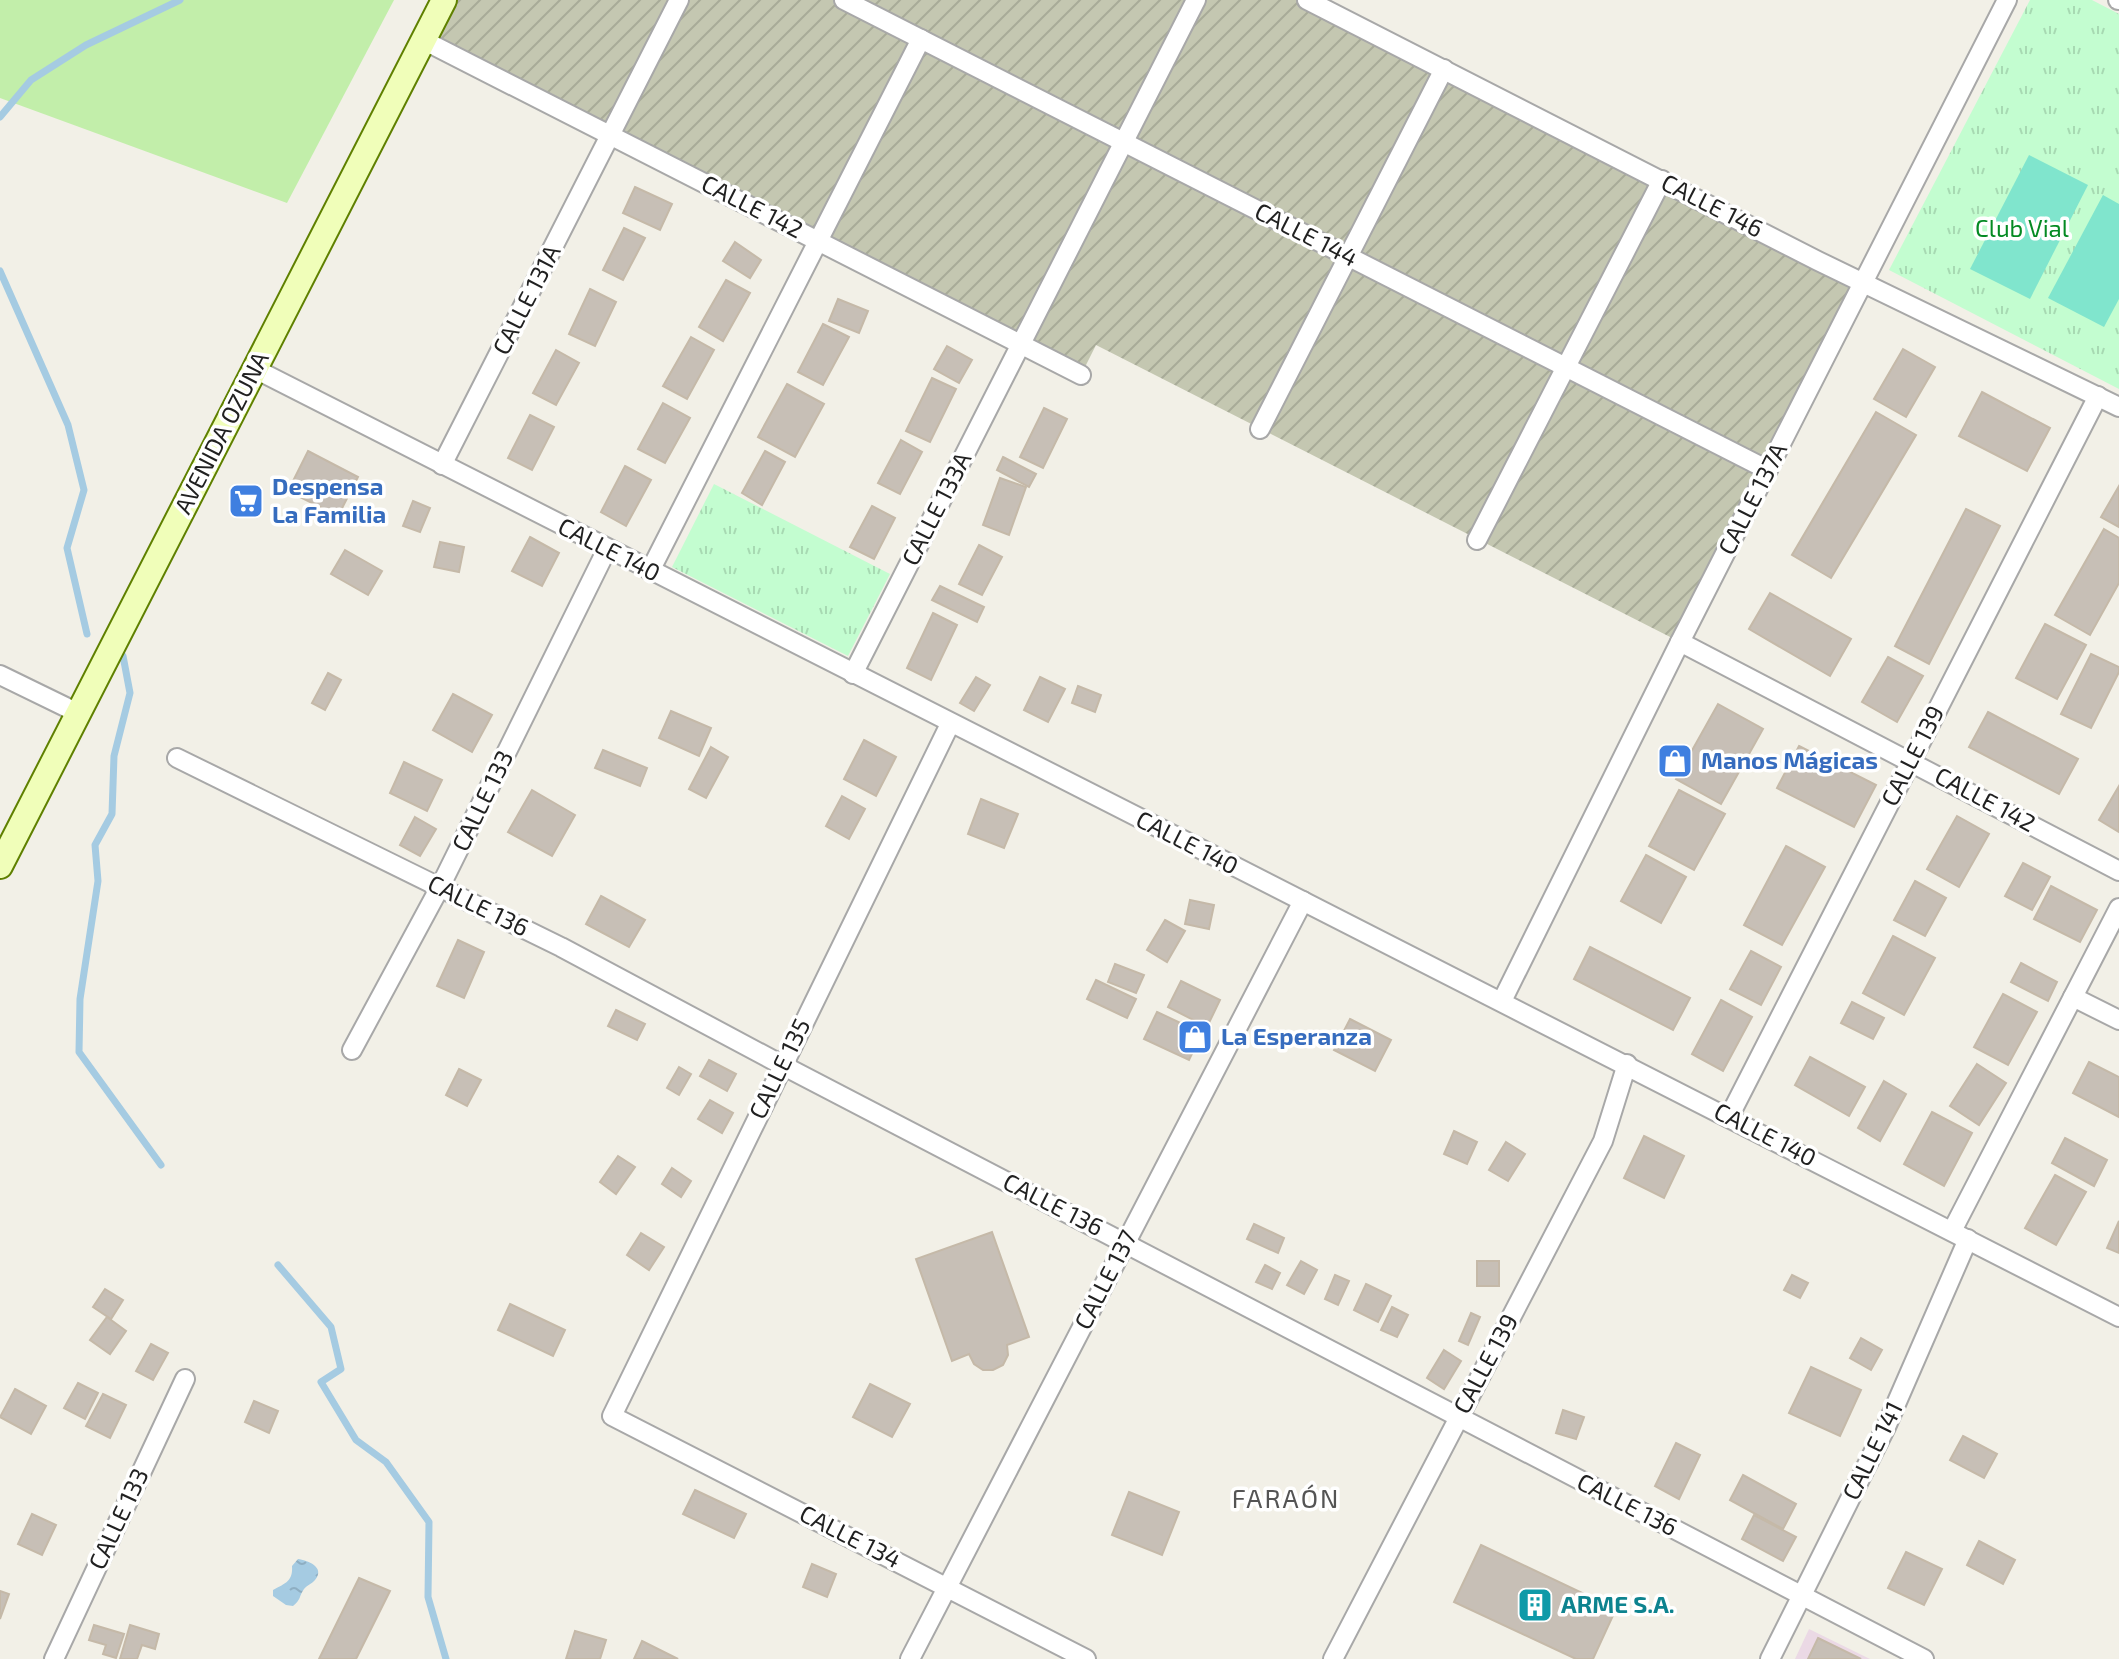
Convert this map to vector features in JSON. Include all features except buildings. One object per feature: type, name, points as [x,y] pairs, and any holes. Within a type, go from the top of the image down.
[{"type":"main road","name":"AVENIDA OZUNA","points":[[0,866],[444,0]]},
{"type":"street","name":"CALLE 131A","points":[[442,465],[679,0]]},
{"type":"street","name":"CALLE 144","points":[[844,0],[1768,470]]},
{"type":"street","name":"CALLE 133A","points":[[853,674],[1196,0]]},
{"type":"street","name":"CALLE 146","points":[[1307,0],[1863,283],[2119,407]]},
{"type":"street","name":"CALLE 137A","points":[[1502,1001],[1680,642],[2007,0]]},
{"type":"street","points":[[650,571],[921,39]]},
{"type":"street","name":"CALLE 142","points":[[423,40],[1081,375]]},
{"type":"street","points":[[1260,429],[1444,69]]},
{"type":"street","points":[[1477,540],[1662,180]]},
{"type":"street","name":"CALLE 140","points":[[255,369],[950,724],[1627,1064],[2119,1317]]},
{"type":"street","name":"CALLE 139","points":[[1729,1117],[2098,396]]},
{"type":"street","name":"CALLE 133","points":[[352,1050],[440,887],[607,549]]},
{"type":"street","name":"CALLE 142","points":[[1680,642],[2119,871]]},
{"type":"street","points":[[0,675],[78,713]]},
{"type":"street","name":"CALLE 135","points":[[612,1416],[950,724]]},
{"type":"street","name":"CALLE 136","points":[[177,758],[561,947],[1924,1659]]},
{"type":"street","name":"CALLE 137","points":[[910,1659],[1303,901]]},
{"type":"street","name":"CALLE 141","points":[[1770,1659],[1886,1427],[1960,1235],[2073,997],[2119,908]]},
{"type":"street","points":[[2073,997],[2119,1020]]},
{"type":"street","name":"CALLE 139","points":[[1333,1659],[1603,1141],[1627,1064]]},
{"type":"street","name":"CALLE 133","points":[[54,1659],[185,1379]]},
{"type":"street","name":"CALLE 134","points":[[612,1416],[1086,1659]]},
{"type":"shaded area","points":[[444,0],[1307,0],[1863,283],[1680,642],[1096,345],[1081,375],[423,40]]},
{"type":"shaded area","points":[[1809,1629],[1870,1659],[1795,1659]]},
{"type":"green space","points":[[0,0],[394,0],[287,203],[0,98]]},
{"type":"green space","name":"Club Vial","points":[[2030,0],[2092,0],[2119,14],[2119,389],[1889,270]]},
{"type":"green space","points":[[2029,155],[2088,185],[2030,299],[1970,269]]},
{"type":"green space","points":[[2103,195],[2119,204],[2119,299],[2104,327],[2048,298]]},
{"type":"green space","points":[[714,484],[890,574],[848,656],[672,567]]},
{"type":"water","points":[[298,1559],[314,1565],[318,1575],[304,1589],[296,1604],[286,1605],[273,1596],[273,1590],[288,1581],[292,1566]]},
{"type":"waterway","points":[[0,117],[31,80],[86,45],[180,0]]},
{"type":"waterway","points":[[0,271],[68,425],[84,490],[67,548],[87,634]]},
{"type":"waterway","points":[[123,656],[130,693],[114,756],[112,814],[95,845],[98,881],[80,999],[79,1052],[161,1165]]},
{"type":"waterway","points":[[278,1265],[331,1327],[341,1369],[321,1382],[356,1440],[386,1462],[429,1522],[428,1597],[446,1659]]},
{"type":"place","name":"Despensa La Familia","points":[[246,501]]},
{"type":"place","name":"Manos Mágicas","points":[[1675,761]]},
{"type":"place","name":"La Esperanza","points":[[1195,1037]]},
{"type":"place","name":"ARME S.A.","points":[[1535,1605]]},
{"type":"district","name":"FARAÓN","points":[[1286,1499]]}]
